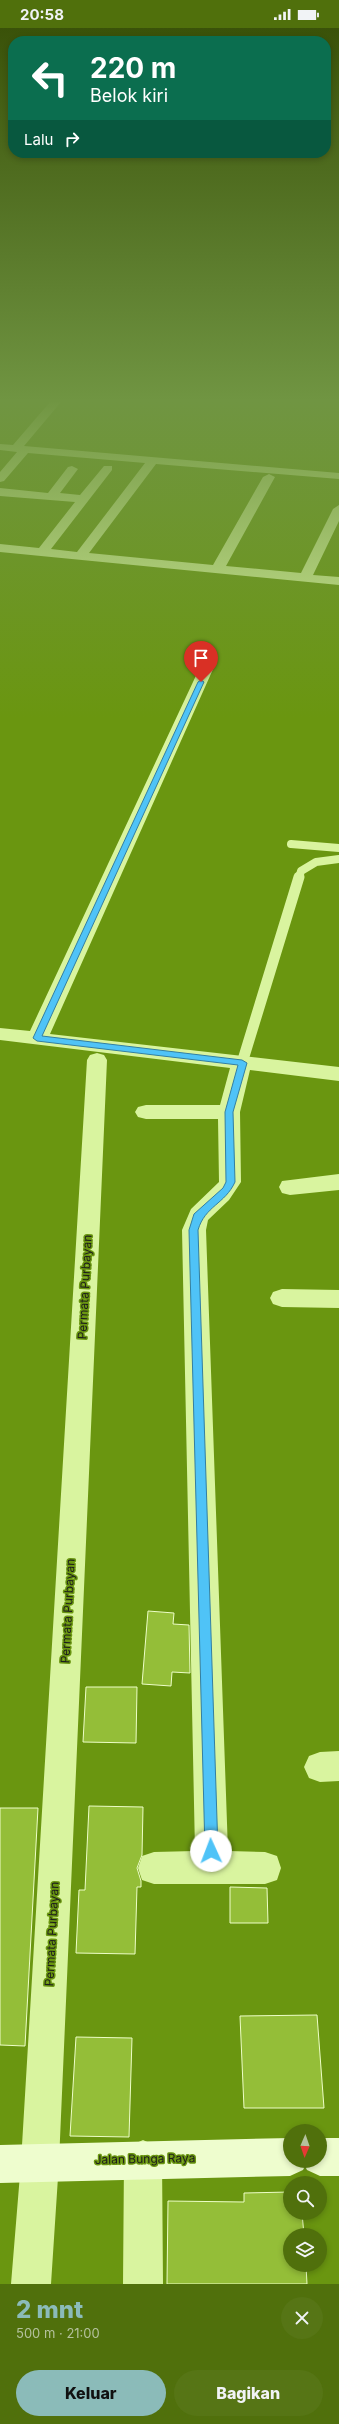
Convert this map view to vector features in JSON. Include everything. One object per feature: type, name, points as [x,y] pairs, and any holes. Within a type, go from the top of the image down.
[{"type":"main road","name":"Jalan Bunga Raya","points":[[0,2164],[143,2159],[283,2157]]},
{"type":"main road","points":[[327,2157],[339,2157]]},
{"type":"street","points":[[42,552],[77,507]]},
{"type":"street","points":[[80,556],[117,507]]},
{"type":"street","points":[[216,570],[252,507]]},
{"type":"street","points":[[304,578],[339,509]]},
{"type":"street","points":[[0,548],[339,581]]},
{"type":"street","points":[[37,1038],[208,667]]},
{"type":"street","points":[[0,1034],[339,1074]]},
{"type":"street","name":"Permata Purbayan","points":[[31,2284],[40,2162],[97,1060]]},
{"type":"street","points":[[212,1867],[194,1230],[197,1216],[227,1190],[230,1182],[229,1112],[242,1063]]},
{"type":"street","points":[[146,1112],[229,1112]]},
{"type":"street","points":[[290,1187],[339,1182]]},
{"type":"street","points":[[282,1298],[339,1298]]},
{"type":"street","points":[[154,1868],[265,1868]]},
{"type":"street","points":[[143,2159],[143,2284]]},
{"type":"lane","points":[[291,844],[339,848]]},
{"type":"lane","points":[[242,1063],[301,871],[316,862],[339,859]]},
{"type":"building","points":[[148,1611],[174,1613],[173,1624],[189,1625],[190,1673],[172,1672],[171,1686],[142,1684]]},
{"type":"building","points":[[86,1687],[137,1687],[136,1743],[83,1742]]},
{"type":"building","points":[[89,1806],[143,1807],[142,1855],[137,1868],[141,1881],[141,1887],[137,1887],[135,1954],[76,1953],[79,1890],[85,1890]]},
{"type":"building","points":[[0,1808],[38,1808],[25,2046],[0,2045]]},
{"type":"building","points":[[230,1887],[267,1888],[268,1923],[230,1923]]},
{"type":"building","points":[[317,2015],[324,2108],[244,2108],[240,2016]]},
{"type":"building","points":[[76,2037],[132,2038],[129,2137],[70,2136]]},
{"type":"building","points":[[283,2192],[283,2220],[303,2220],[303,2228],[283,2228],[283,2272],[306,2272],[307,2284],[167,2284],[168,2201],[244,2202],[244,2193]]},
{"type":"route","points":[[201,682],[37,1038],[242,1063],[229,1112],[232,1174],[230,1182],[227,1190],[203,1210],[194,1222],[211,1851]]}]
